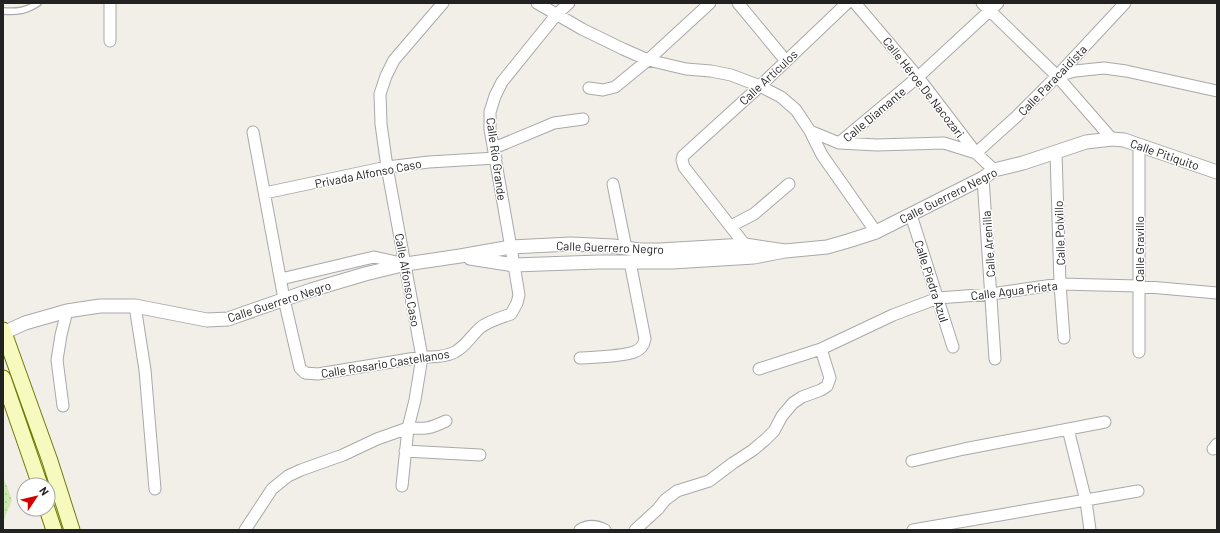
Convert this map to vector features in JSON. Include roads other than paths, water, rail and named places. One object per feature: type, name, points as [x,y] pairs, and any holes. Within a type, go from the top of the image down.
[{"type":"main road","points":[[3,332],[50,461],[72,530]]},
{"type":"main road","points":[[3,378],[37,477]]},
{"type":"main road","points":[[50,517],[54,530]]},
{"type":"street","points":[[110,3],[110,41]]},
{"type":"street","name":"Calle Alfonso Caso","points":[[402,486],[408,428],[415,400],[422,357],[387,167],[381,124],[380,94],[386,76],[394,60],[443,3]]},
{"type":"street","points":[[537,3],[582,29],[648,60],[686,69],[711,71],[731,75],[760,86],[781,97],[796,110],[810,131],[822,155],[876,232]]},
{"type":"street","name":"Calle Río Grande","points":[[511,247],[490,129],[490,112],[495,96],[502,82],[557,14],[570,3]]},
{"type":"street","points":[[589,88],[603,90],[616,87],[710,3]]},
{"type":"street","points":[[738,3],[786,61]]},
{"type":"street","name":"Calle Artículos","points":[[731,226],[684,167],[682,160],[683,156],[760,86],[847,3]]},
{"type":"street","name":"Calle Héroe De Nacozari","points":[[855,3],[918,77],[976,153],[994,170]]},
{"type":"street","name":"Calle Paracaidista","points":[[976,153],[1017,116],[1057,76],[1123,4]]},
{"type":"street","points":[[990,5],[1057,76],[1112,139]]},
{"type":"street","name":"Calle Diamante","points":[[839,143],[918,77],[990,5]]},
{"type":"street","points":[[1057,76],[1075,71],[1104,68],[1126,71],[1217,91]]},
{"type":"street","name":"Privada Alfonso Caso","points":[[265,194],[387,167],[495,153],[554,123],[583,119]]},
{"type":"street","points":[[810,131],[839,143],[877,145],[944,143],[976,153]]},
{"type":"street","name":"Calle Rosario Castellanos","points":[[253,132],[284,299],[298,361],[300,368],[305,373],[318,374],[422,357],[436,357],[457,351],[467,343],[480,328],[496,319],[511,314],[517,303],[518,295],[511,247]]},
{"type":"street","name":"Calle Pitiquito","points":[[1112,139],[1124,140],[1217,172]]},
{"type":"street","name":"Calle Guerrero Negro","points":[[460,256],[514,265],[599,262],[672,262],[754,257],[785,251],[827,247],[876,232],[983,178],[994,170],[1023,163],[1086,142],[1112,139]]},
{"type":"street","name":"Calle Gravillo","points":[[1138,352],[1139,145]]},
{"type":"street","name":"Calle Polvillo","points":[[1056,152],[1060,284],[1064,338]]},
{"type":"street","name":"Calle Arenilla","points":[[983,178],[995,359]]},
{"type":"street","points":[[613,184],[626,248]]},
{"type":"street","points":[[745,245],[731,226],[754,214],[789,184]]},
{"type":"street","name":"Calle Piedra Azul","points":[[911,215],[953,347]]},
{"type":"street","name":"Calle Guerrero Negro","points":[[3,332],[25,323],[67,311],[100,306],[135,306],[207,320],[220,320],[239,316],[284,299],[365,274],[406,264],[511,247],[571,244],[638,250],[660,250],[745,245],[785,251]]},
{"type":"street","points":[[281,279],[374,257],[406,264]]},
{"type":"street","points":[[580,358],[634,352],[644,344],[645,339],[630,262]]},
{"type":"street","name":"Calle Agua Prieta","points":[[759,369],[821,349],[893,315],[938,298],[991,294],[1060,284],[1138,286],[1217,293]]},
{"type":"street","points":[[135,306],[145,370],[155,489]]},
{"type":"street","points":[[63,406],[57,360],[67,311]]},
{"type":"street","points":[[635,530],[658,509],[665,500],[677,491],[709,480],[753,450],[774,431],[782,416],[793,403],[802,397],[821,390],[827,386],[830,378],[821,349]]},
{"type":"street","points":[[245,530],[272,489],[288,476],[300,470],[325,462],[377,439],[408,428],[431,428],[446,421]]},
{"type":"street","points":[[912,461],[964,449],[1105,422]]},
{"type":"street","points":[[1068,429],[1086,500],[1090,530]]},
{"type":"street","points":[[405,451],[480,455]]},
{"type":"street","points":[[913,530],[971,525],[1086,500],[1138,492]]},
{"type":"street","points":[[580,530],[584,527],[594,525],[605,530]]},
{"type":"lane","points":[[3,11],[17,12],[32,7],[38,3]]}]
